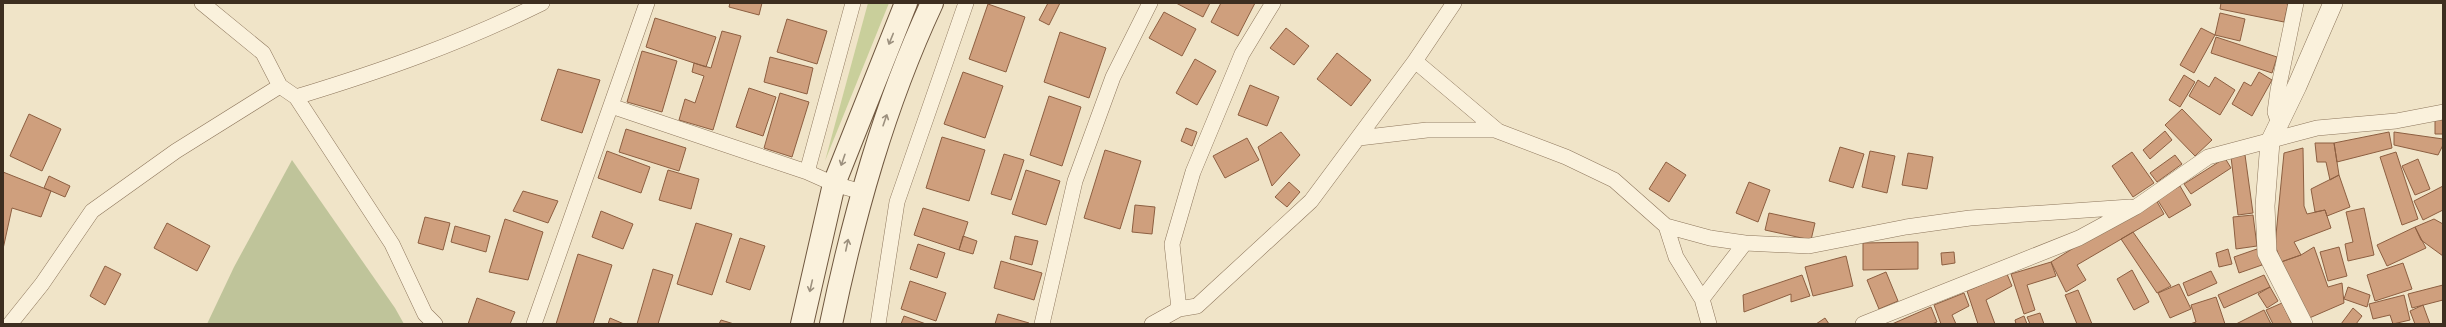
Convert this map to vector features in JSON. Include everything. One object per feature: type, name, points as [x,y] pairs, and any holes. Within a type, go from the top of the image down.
[{"type":"main road","points":[[802,324],[834,184],[906,3]]},
{"type":"main road","points":[[831,324],[848,240],[862,192],[892,102],[932,3]]},
{"type":"street","points":[[202,3],[263,53],[280,86],[296,98],[392,244],[425,314],[435,324]]},
{"type":"street","points":[[296,98],[390,68],[484,31],[542,3]]},
{"type":"street","points":[[534,324],[647,3]]},
{"type":"street","points":[[807,172],[853,3]]},
{"type":"street","points":[[878,324],[897,202],[966,3]]},
{"type":"street","points":[[1042,324],[1075,181],[1113,77],[1150,3]]},
{"type":"street","points":[[1178,309],[1172,244],[1193,172],[1242,54],[1273,3]]},
{"type":"street","points":[[1152,324],[1178,309],[1197,306],[1311,201],[1415,61],[1454,3]]},
{"type":"street","points":[[2279,124],[2275,112],[2296,3]]},
{"type":"street","points":[[2303,324],[2267,253],[2265,206],[2270,142],[2333,3]]},
{"type":"street","points":[[1415,61],[1498,131],[1566,157],[1614,180],[1666,226],[1710,238],[1745,243],[1810,246],[1906,227],[1970,218],[2136,207]]},
{"type":"street","points":[[10,324],[42,284],[92,211],[176,150],[280,86]]},
{"type":"street","points":[[611,106],[807,172],[834,184],[862,192]]},
{"type":"street","points":[[1863,324],[2079,238],[2136,207],[2208,157],[2270,142],[2316,128],[2396,122],[2443,112]]},
{"type":"street","points":[[1359,138],[1427,130],[1498,131]]},
{"type":"street","points":[[1666,226],[1676,257],[1702,299],[1709,324]]},
{"type":"street","points":[[1702,299],[1745,243]]},
{"type":"green space","points":[[868,3],[889,3],[825,161]]},
{"type":"green space","points":[[292,160],[395,308],[404,324],[207,324],[234,267]]},
{"type":"building","points":[[730,3],[762,3],[759,15],[729,7]]},
{"type":"building","points":[[1048,3],[1060,3],[1049,25],[1039,20]]},
{"type":"building","points":[[1176,3],[1210,3],[1203,17]]},
{"type":"building","points":[[1221,3],[1255,3],[1238,36],[1211,22]]},
{"type":"building","points":[[2221,3],[2288,4],[2284,22],[2220,9]]},
{"type":"building","points":[[988,4],[1025,17],[1006,72],[969,59]]},
{"type":"building","points":[[1164,12],[1196,29],[1182,56],[1149,38]]},
{"type":"building","points":[[2220,13],[2245,19],[2240,41],[2215,35]]},
{"type":"building","points":[[655,18],[716,37],[706,67],[646,47]]},
{"type":"building","points":[[787,19],[827,31],[817,64],[777,52]]},
{"type":"building","points":[[1286,28],[1309,46],[1294,65],[1270,48]]},
{"type":"building","points":[[2201,28],[2215,35],[2194,73],[2180,65]]},
{"type":"building","points":[[722,31],[741,36],[713,130],[679,120],[685,99],[695,103],[704,76],[692,72],[694,63],[711,68]]},
{"type":"building","points":[[1060,32],[1106,48],[1089,98],[1044,82]]},
{"type":"building","points":[[2216,37],[2277,57],[2272,73],[2211,53]]},
{"type":"building","points":[[642,51],[677,61],[662,112],[627,102]]},
{"type":"building","points":[[1337,53],[1371,80],[1351,106],[1317,79]]},
{"type":"building","points":[[770,57],[813,68],[807,94],[764,82]]},
{"type":"building","points":[[1195,59],[1216,71],[1197,105],[1176,93]]},
{"type":"building","points":[[558,69],[600,80],[582,133],[541,120]]},
{"type":"building","points":[[963,72],[1003,86],[985,138],[944,124]]},
{"type":"building","points":[[2259,72],[2272,80],[2252,116],[2232,104],[2244,82],[2251,86]]},
{"type":"building","points":[[2184,75],[2195,82],[2180,107],[2169,100]]},
{"type":"building","points":[[2215,77],[2235,90],[2220,115],[2189,96],[2198,80],[2209,87]]},
{"type":"building","points":[[1250,85],[1279,97],[1267,126],[1238,115]]},
{"type":"building","points":[[749,88],[776,97],[763,136],[736,127]]},
{"type":"building","points":[[780,93],[809,102],[792,157],[764,148]]},
{"type":"building","points":[[1049,96],[1081,107],[1062,166],[1030,155]]},
{"type":"building","points":[[2182,109],[2212,140],[2195,156],[2165,125]]},
{"type":"building","points":[[29,114],[61,129],[42,171],[10,156]]},
{"type":"building","points":[[2435,119],[2443,120],[2443,134],[2435,134]]},
{"type":"building","points":[[1186,128],[1197,132],[1192,146],[1181,141]]},
{"type":"building","points":[[626,129],[686,148],[679,171],[619,152]]},
{"type":"building","points":[[2165,131],[2172,140],[2150,159],[2143,150]]},
{"type":"building","points":[[1281,132],[1300,155],[1272,186],[1258,147]]},
{"type":"building","points":[[2389,132],[2392,148],[2337,162],[2334,143]]},
{"type":"building","points":[[2394,132],[2443,139],[2443,145],[2438,155],[2394,145]]},
{"type":"building","points":[[942,137],[985,150],[969,201],[926,188]]},
{"type":"building","points":[[1247,138],[1259,160],[1225,178],[1213,156]]},
{"type":"building","points":[[2315,143],[2334,143],[2339,175],[2330,180],[2326,162],[2317,162]]},
{"type":"building","points":[[1840,147],[1864,154],[1853,188],[1829,181]]},
{"type":"building","points":[[2303,148],[2304,206],[2307,214],[2325,210],[2331,228],[2294,242],[2301,255],[2281,262],[2275,245],[2284,153]]},
{"type":"building","points":[[1105,150],[1141,161],[1120,229],[1084,218]]},
{"type":"building","points":[[607,151],[650,167],[641,193],[598,178]]},
{"type":"building","points":[[1870,151],[1895,156],[1887,193],[1862,187]]},
{"type":"building","points":[[2132,152],[2154,183],[2133,197],[2112,166]]},
{"type":"building","points":[[2396,152],[2418,219],[2402,225],[2380,157]]},
{"type":"building","points":[[1908,153],[1933,157],[1927,189],[1902,185]]},
{"type":"building","points":[[1004,154],[1024,160],[1011,200],[991,194]]},
{"type":"building","points":[[2175,155],[2182,164],[2157,182],[2150,173]]},
{"type":"building","points":[[2245,155],[2253,213],[2238,215],[2231,157]]},
{"type":"building","points":[[2225,158],[2231,168],[2191,194],[2184,184]]},
{"type":"building","points":[[2418,159],[2430,189],[2415,195],[2402,166]]},
{"type":"building","points":[[1666,162],[1686,175],[1669,202],[1649,189]]},
{"type":"building","points":[[668,170],[699,179],[691,209],[659,200]]},
{"type":"building","points":[[1026,170],[1060,181],[1046,225],[1012,214]]},
{"type":"building","points":[[3,172],[51,191],[41,217],[12,208],[3,249]]},
{"type":"building","points":[[2339,175],[2350,207],[2327,216],[2325,210],[2315,212],[2311,189]]},
{"type":"building","points":[[49,176],[70,186],[65,197],[44,188]]},
{"type":"building","points":[[1289,182],[1300,192],[1287,207],[1275,197]]},
{"type":"building","points":[[1749,182],[1770,190],[1758,222],[1736,213]]},
{"type":"building","points":[[2180,186],[2191,205],[2169,218],[2157,199]]},
{"type":"building","points":[[2443,186],[2443,210],[2423,220],[2414,201]]},
{"type":"building","points":[[523,191],[558,201],[548,223],[513,211]]},
{"type":"building","points":[[2155,198],[2164,214],[2077,265],[2086,280],[2066,292],[2051,262]]},
{"type":"building","points":[[1135,205],[1155,207],[1152,234],[1132,232]]},
{"type":"building","points":[[923,208],[968,222],[959,250],[914,235]]},
{"type":"building","points":[[2364,208],[2374,255],[2348,261],[2345,244],[2353,242],[2346,212]]},
{"type":"building","points":[[601,211],[633,224],[623,249],[592,237]]},
{"type":"building","points":[[1769,213],[1815,223],[1811,240],[1765,230]]},
{"type":"building","points":[[2253,215],[2257,246],[2236,249],[2233,217]]},
{"type":"building","points":[[425,217],[450,223],[443,250],[418,243]]},
{"type":"building","points":[[505,219],[543,232],[528,280],[489,272]]},
{"type":"building","points":[[2434,219],[2443,224],[2443,256],[2421,240],[2415,227]]},
{"type":"building","points":[[167,223],[210,246],[197,271],[154,248]]},
{"type":"building","points":[[696,223],[732,234],[712,295],[677,284]]},
{"type":"building","points":[[455,226],[490,236],[486,252],[451,242]]},
{"type":"building","points":[[2415,227],[2426,248],[2387,266],[2377,245]]},
{"type":"building","points":[[2133,232],[2171,286],[2157,293],[2121,239]]},
{"type":"building","points":[[963,236],[977,241],[973,254],[959,250]]},
{"type":"building","points":[[1015,236],[1038,241],[1032,265],[1010,259]]},
{"type":"building","points":[[740,238],[765,246],[750,290],[726,282]]},
{"type":"building","points":[[1918,242],[1918,269],[1863,270],[1863,243]]},
{"type":"building","points":[[918,244],[945,253],[937,278],[910,269]]},
{"type":"building","points":[[2314,247],[2328,287],[2342,283],[2344,303],[2307,319],[2281,262],[2301,255]]},
{"type":"building","points":[[2339,247],[2347,276],[2328,281],[2320,252]]},
{"type":"building","points":[[2228,249],[2232,264],[2219,267],[2216,253]]},
{"type":"building","points":[[2257,249],[2262,265],[2239,273],[2234,257]]},
{"type":"building","points":[[1954,252],[1955,263],[1942,265],[1941,253]]},
{"type":"building","points":[[578,254],[612,265],[593,324],[556,324]]},
{"type":"building","points":[[1846,256],[1853,286],[1813,296],[1805,267]]},
{"type":"building","points":[[1001,261],[1042,273],[1034,300],[994,288]]},
{"type":"building","points":[[2051,262],[2056,276],[2027,285],[2035,310],[2024,314],[2011,274]]},
{"type":"building","points":[[2403,263],[2412,289],[2375,301],[2367,275]]},
{"type":"building","points":[[105,266],[121,274],[105,305],[90,296]]},
{"type":"building","points":[[653,269],[673,275],[658,324],[637,324]]},
{"type":"building","points":[[2132,270],[2149,302],[2134,310],[2117,279]]},
{"type":"building","points":[[2211,271],[2217,283],[2188,296],[2183,283]]},
{"type":"building","points":[[1886,272],[1898,301],[1879,309],[1867,280]]},
{"type":"building","points":[[2007,274],[2012,286],[1986,300],[1995,324],[1978,324],[1967,291]]},
{"type":"building","points":[[1802,275],[1810,296],[1791,302],[1791,294],[1744,312],[1743,295]]},
{"type":"building","points":[[2264,275],[2270,287],[2224,308],[2218,295]]},
{"type":"building","points":[[910,281],[946,293],[936,321],[901,309]]},
{"type":"building","points":[[2179,284],[2191,309],[2170,318],[2158,293]]},
{"type":"building","points":[[2443,285],[2443,300],[2412,308],[2408,294]]},
{"type":"building","points":[[2270,287],[2278,301],[2267,308],[2258,294]]},
{"type":"building","points":[[2348,287],[2370,295],[2367,307],[2344,299]]},
{"type":"building","points":[[2078,290],[2092,324],[2077,324],[2065,295]]},
{"type":"building","points":[[1964,293],[1969,306],[1952,315],[1956,324],[1941,324],[1934,305]]},
{"type":"building","points":[[2404,295],[2410,320],[2393,324],[2390,315],[2373,319],[2369,304]]},
{"type":"building","points":[[2216,297],[2225,324],[2190,324],[2196,322],[2191,305]]},
{"type":"building","points":[[477,298],[515,312],[510,324],[468,324]]},
{"type":"building","points":[[2282,303],[2292,324],[2273,324],[2266,310]]},
{"type":"building","points":[[2423,305],[2430,324],[2415,324],[2410,311]]},
{"type":"building","points":[[1931,307],[1937,322],[1932,324],[1892,324]]},
{"type":"building","points":[[2353,308],[2362,316],[2356,324],[2341,324]]},
{"type":"building","points":[[2264,310],[2271,324],[2236,324]]},
{"type":"building","points":[[2040,313],[2044,324],[2030,324],[2027,317]]},
{"type":"building","points":[[998,314],[1029,323],[1029,324],[995,324]]},
{"type":"building","points":[[904,316],[926,324],[901,324]]},
{"type":"building","points":[[2024,316],[2027,324],[2016,324],[2015,320]]},
{"type":"building","points":[[610,318],[624,324],[608,324]]},
{"type":"building","points":[[1825,318],[1829,324],[1816,324]]},
{"type":"building","points":[[721,320],[734,324],[719,324]]}]
